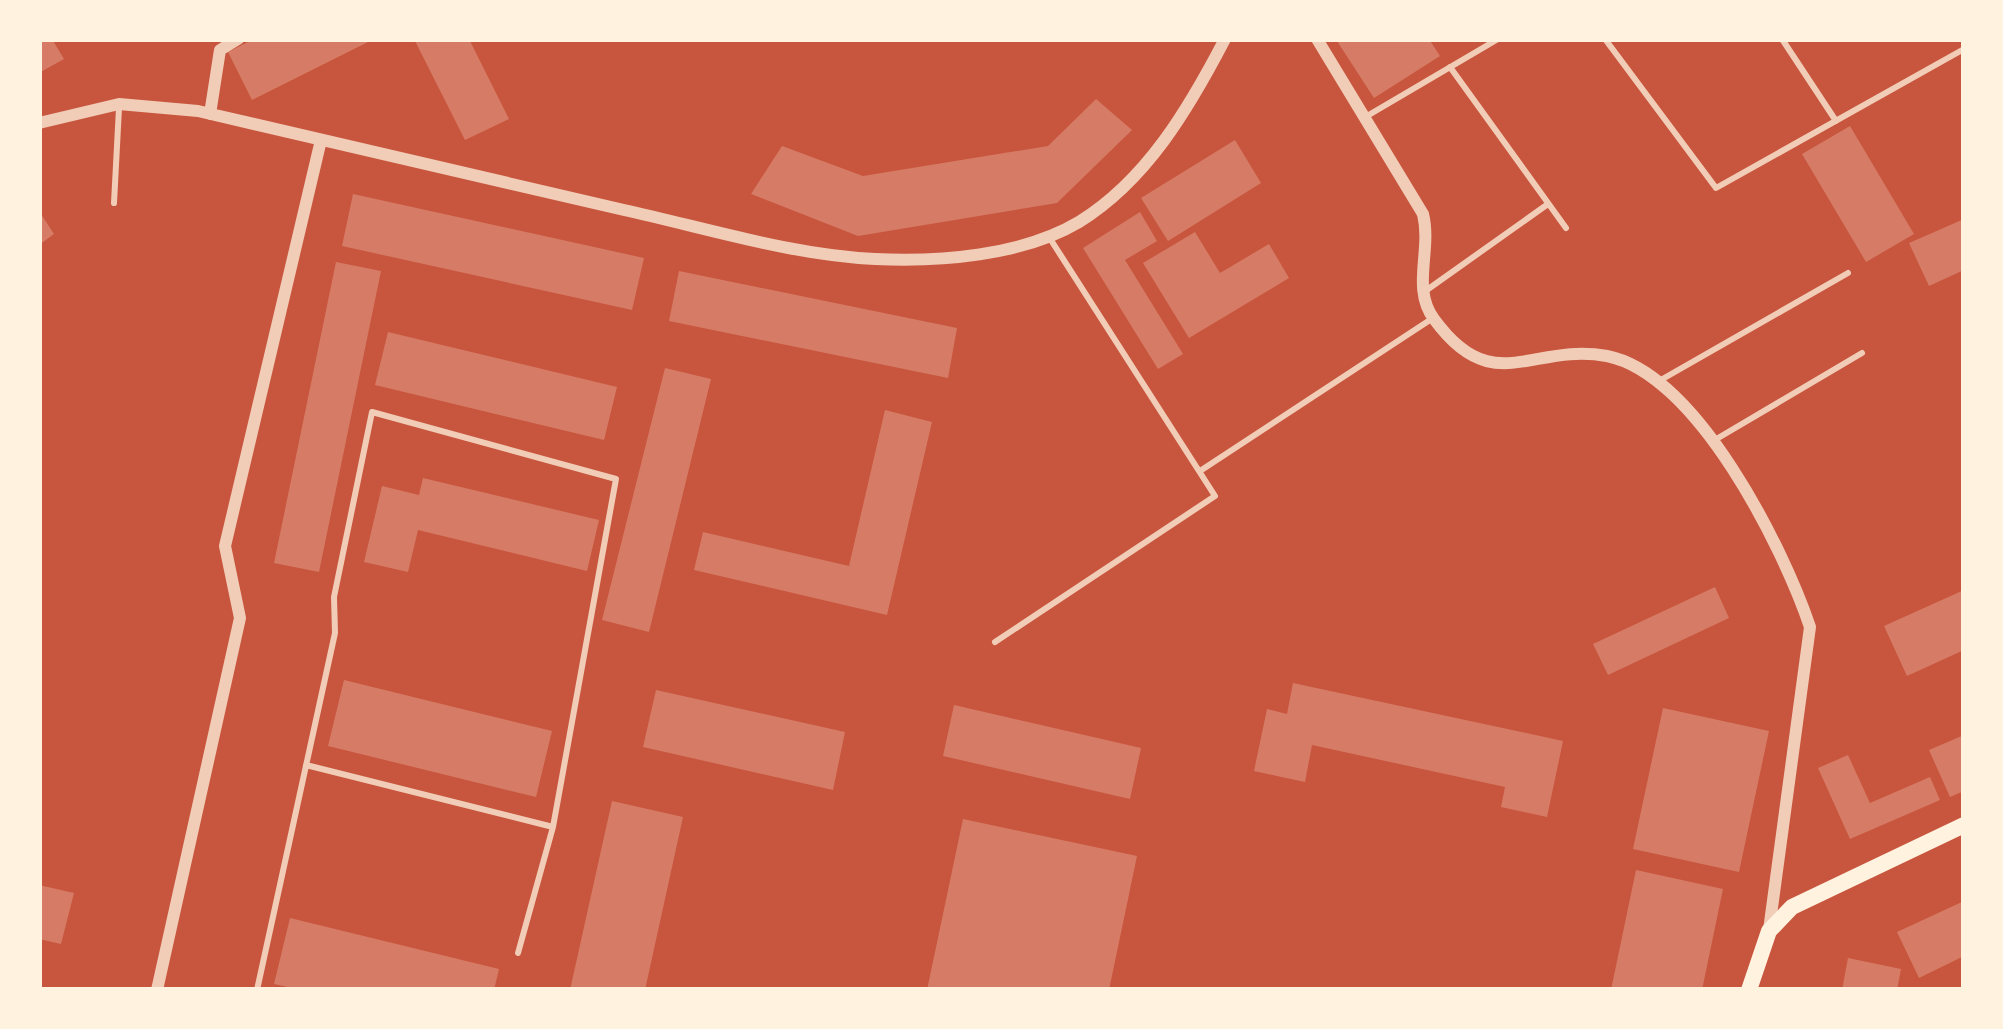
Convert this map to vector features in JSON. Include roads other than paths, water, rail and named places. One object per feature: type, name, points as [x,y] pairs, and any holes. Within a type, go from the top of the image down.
[{"type":"main road","points":[[1749,990],[1769,931],[1792,907],[1964,825]]},
{"type":"street","points":[[210,114],[220,50],[238,39]]},
{"type":"street","points":[[39,123],[119,104],[210,114],[772,244],[872,260],[951,258],[1078,222],[1142,167],[1176,127],[1225,39]]},
{"type":"street","points":[[1317,39],[1423,214],[1430,244],[1420,295],[1433,318],[1464,352],[1495,366],[1529,364],[1569,353],[1611,356],[1657,382],[1713,440],[1796,587],[1810,627],[1769,931]]},
{"type":"street","points":[[157,990],[240,618],[225,546],[321,140]]},
{"type":"lane","points":[[1364,118],[1498,39]]},
{"type":"lane","points":[[1605,39],[1716,188],[1964,49]]},
{"type":"lane","points":[[1782,39],[1837,121]]},
{"type":"lane","points":[[1450,67],[1566,228]]},
{"type":"lane","points":[[114,203],[119,104]]},
{"type":"lane","points":[[1420,295],[1548,203]]},
{"type":"lane","points":[[995,642],[1215,496],[1047,234]]},
{"type":"lane","points":[[1657,382],[1848,273]]},
{"type":"lane","points":[[1199,472],[1433,318]]},
{"type":"lane","points":[[1713,440],[1862,353]]},
{"type":"lane","points":[[256,990],[335,633],[334,597],[372,412],[616,478],[553,827],[518,953]]},
{"type":"lane","points":[[306,765],[553,827]]}]
